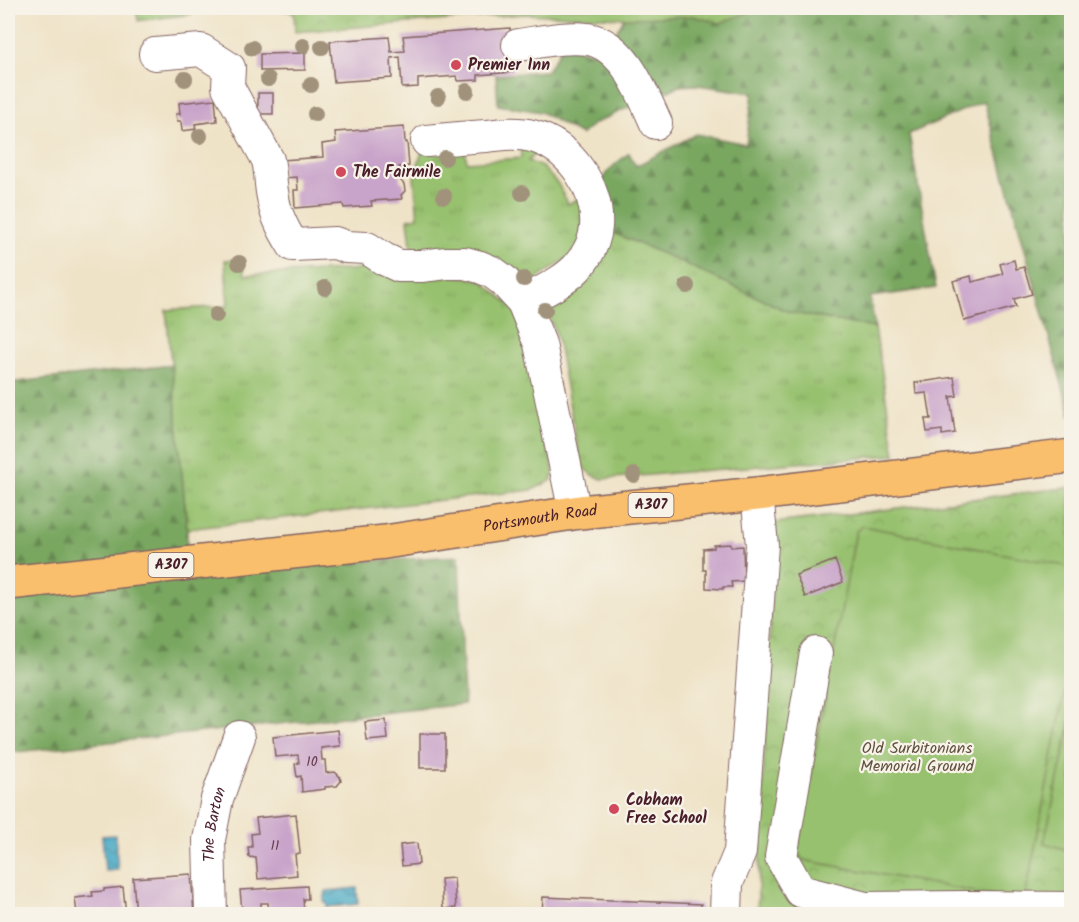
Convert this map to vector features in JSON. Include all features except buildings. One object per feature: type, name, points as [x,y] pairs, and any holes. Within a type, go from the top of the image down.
[{"type":"main road","name":"Portsmouth Road","points":[[8,583],[386,542],[575,513],[757,494],[1071,456]]},
{"type":"street","points":[[518,45],[578,39],[602,44],[629,68],[656,123]]},
{"type":"street","points":[[155,54],[201,50],[229,68],[228,87],[268,160],[273,198],[283,230],[292,245],[335,243],[346,247],[367,248],[399,266],[465,263],[492,272],[504,280],[523,302],[540,344],[575,513]]},
{"type":"street","points":[[427,141],[518,133],[534,136],[565,154],[582,174],[592,195],[596,212],[593,241],[579,265],[572,272],[523,302]]},
{"type":"street","points":[[726,915],[727,884],[740,852],[741,840],[762,545],[757,494]]},
{"type":"street","points":[[816,653],[781,857],[800,891],[865,908],[1071,908]]},
{"type":"street","name":"The Barton","points":[[211,915],[209,840],[217,799],[239,737]]},
{"type":"green space","points":[[136,8],[205,8],[191,14],[138,21]]},
{"type":"green space","points":[[266,8],[758,8],[720,23],[693,16],[624,18],[524,14],[295,32],[294,12]]},
{"type":"green space","points":[[758,8],[1071,8],[1071,417],[984,101],[909,134],[936,288],[870,297],[875,328],[789,312],[604,229],[602,187],[605,176],[613,167],[629,153],[636,166],[696,134],[746,144],[753,93],[697,85],[679,86],[653,98],[611,41],[624,18],[693,16],[720,23]]},
{"type":"green space","points":[[562,46],[600,54],[638,103],[593,124],[581,135],[541,112],[498,105],[496,75],[547,71]]},
{"type":"green space","points":[[520,143],[539,149],[528,161],[542,167],[558,184],[568,204],[581,197],[584,204],[579,250],[531,283],[412,253],[408,219],[418,217],[414,178],[422,151],[465,149],[467,162],[521,158]]},
{"type":"green space","points":[[604,229],[789,312],[875,328],[895,455],[602,479],[591,474],[581,466],[556,333],[543,305]]},
{"type":"green space","points":[[365,257],[481,280],[516,310],[554,473],[551,481],[532,490],[187,529],[166,310],[228,306],[225,260],[243,259],[245,275],[365,269]]},
{"type":"green space","points":[[172,365],[187,529],[187,571],[459,556],[464,704],[8,753],[8,383]]},
{"type":"green space","name":"Old Surbitonians Memorial Ground","points":[[1071,487],[1071,914],[757,914],[775,523]]},
{"type":"green space","name":"Old Surbitonians Memorial Ground","points":[[863,526],[1071,567],[1071,659],[1026,894],[1018,900],[803,860],[797,851],[856,531]]},
{"type":"green space","points":[[1071,721],[1072,851],[1044,843]]},
{"type":"water","points":[[115,835],[118,870],[105,871],[102,836]]},
{"type":"water","points":[[357,888],[358,904],[327,907],[324,901],[326,891]]},
{"type":"place","name":"Premier Inn","points":[[456,65]]},
{"type":"place","name":"The Fairmile","points":[[341,172]]},
{"type":"place","name":"Cobham Free School","points":[[614,809]]}]
